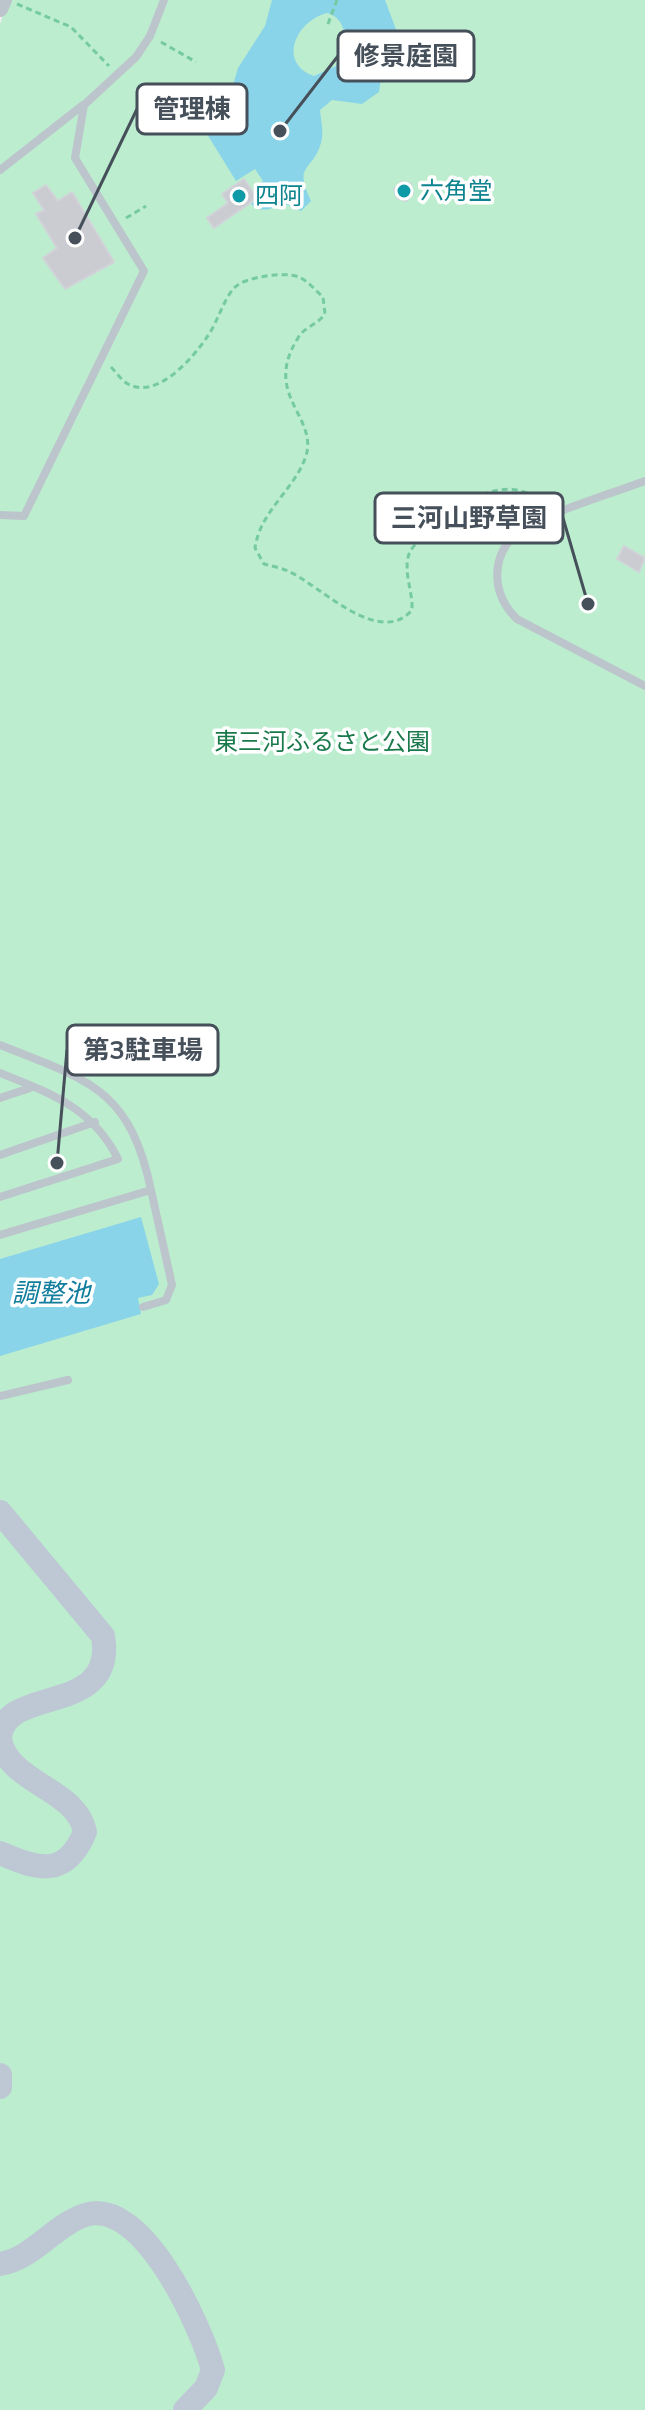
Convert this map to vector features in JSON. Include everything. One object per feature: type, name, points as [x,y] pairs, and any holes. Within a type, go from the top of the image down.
[{"type":"main road","points":[[0,1512],[103,1636],[105,1647],[99,1674],[81,1689],[13,1714],[3,1724],[0,1738],[8,1760],[77,1812],[85,1832],[70,1857],[53,1867],[33,1866],[0,1853]]},
{"type":"main road","points":[[0,2075],[0,2087]]},
{"type":"main road","points":[[0,2264],[19,2259],[85,2215],[108,2217],[142,2239],[169,2270],[181,2292],[213,2370],[206,2388],[185,2410]]},
{"type":"street","points":[[0,9],[6,0]]},
{"type":"lane","points":[[0,170],[84,105],[136,57],[150,36],[164,0]]},
{"type":"lane","points":[[0,515],[24,516],[144,271],[75,158],[84,105]]},
{"type":"lane","points":[[645,481],[518,531],[499,566],[497,585],[501,604],[517,619],[645,686]]},
{"type":"lane","points":[[0,1045],[67,1071],[117,1107],[137,1135],[172,1285],[166,1300],[143,1307]]},
{"type":"lane","points":[[0,1073],[74,1105],[106,1135],[118,1159],[0,1197]]},
{"type":"lane","points":[[0,1098],[34,1087]]},
{"type":"lane","points":[[0,1155],[95,1122]]},
{"type":"lane","points":[[0,1235],[151,1190]]},
{"type":"lane","points":[[0,1396],[68,1380]]},
{"type":"path","points":[[6,0],[71,27],[117,74]]},
{"type":"path","points":[[328,24],[337,0]]},
{"type":"path","points":[[150,36],[196,62]]},
{"type":"path","points":[[116,224],[146,206]]},
{"type":"path","points":[[103,359],[129,385],[154,386],[193,354],[238,284],[288,275],[300,277],[323,297],[325,314],[317,325],[300,334],[285,363],[285,380],[306,441],[305,460],[260,527],[255,548],[264,564],[289,572],[363,618],[393,623],[406,617],[412,610],[413,600],[407,569],[409,551],[433,529],[485,493],[511,488],[530,494],[543,521]]},
{"type":"green space","name":"東三河ふるさと公園","points":[[9,0],[645,0],[645,2410],[0,2410],[0,24]]},
{"type":"water","points":[[272,0],[385,0],[397,32],[389,45],[391,71],[381,79],[379,92],[362,104],[332,100],[320,110],[321,143],[304,174],[311,201],[301,211],[288,205],[264,210],[251,204],[267,194],[260,183],[263,181],[255,169],[236,181],[207,134],[227,113],[221,104],[230,95],[238,68],[265,26]],"holes":[[[328,13],[335,17],[344,36],[339,59],[336,66],[314,76],[302,70],[296,62],[295,42],[307,24],[317,17]]]},
{"type":"water","name":"調整池","points":[[141,1217],[159,1284],[152,1295],[138,1298],[141,1314],[0,1356],[0,1259]]},
{"type":"building","name":"四阿","points":[[244,179],[257,198],[214,228],[207,218],[228,203],[222,194]]},
{"type":"building","name":"六角堂","points":[[401,182],[411,184],[413,194],[406,201],[397,198],[394,189]]},
{"type":"building","points":[[46,185],[58,201],[72,192],[114,262],[65,289],[43,258],[57,248],[36,214],[44,210],[33,193]]},
{"type":"building","points":[[624,546],[645,558],[639,572],[617,559]]},
{"type":"place","name":"修景庭園","points":[[280,131]]},
{"type":"place","name":"六角堂","points":[[404,191]]},
{"type":"place","name":"四阿","points":[[239,196]]},
{"type":"place","name":"管理棟","points":[[75,238]]},
{"type":"place","name":"三河山野草園","points":[[588,604]]},
{"type":"place","name":"第3駐車場","points":[[57,1163]]}]
